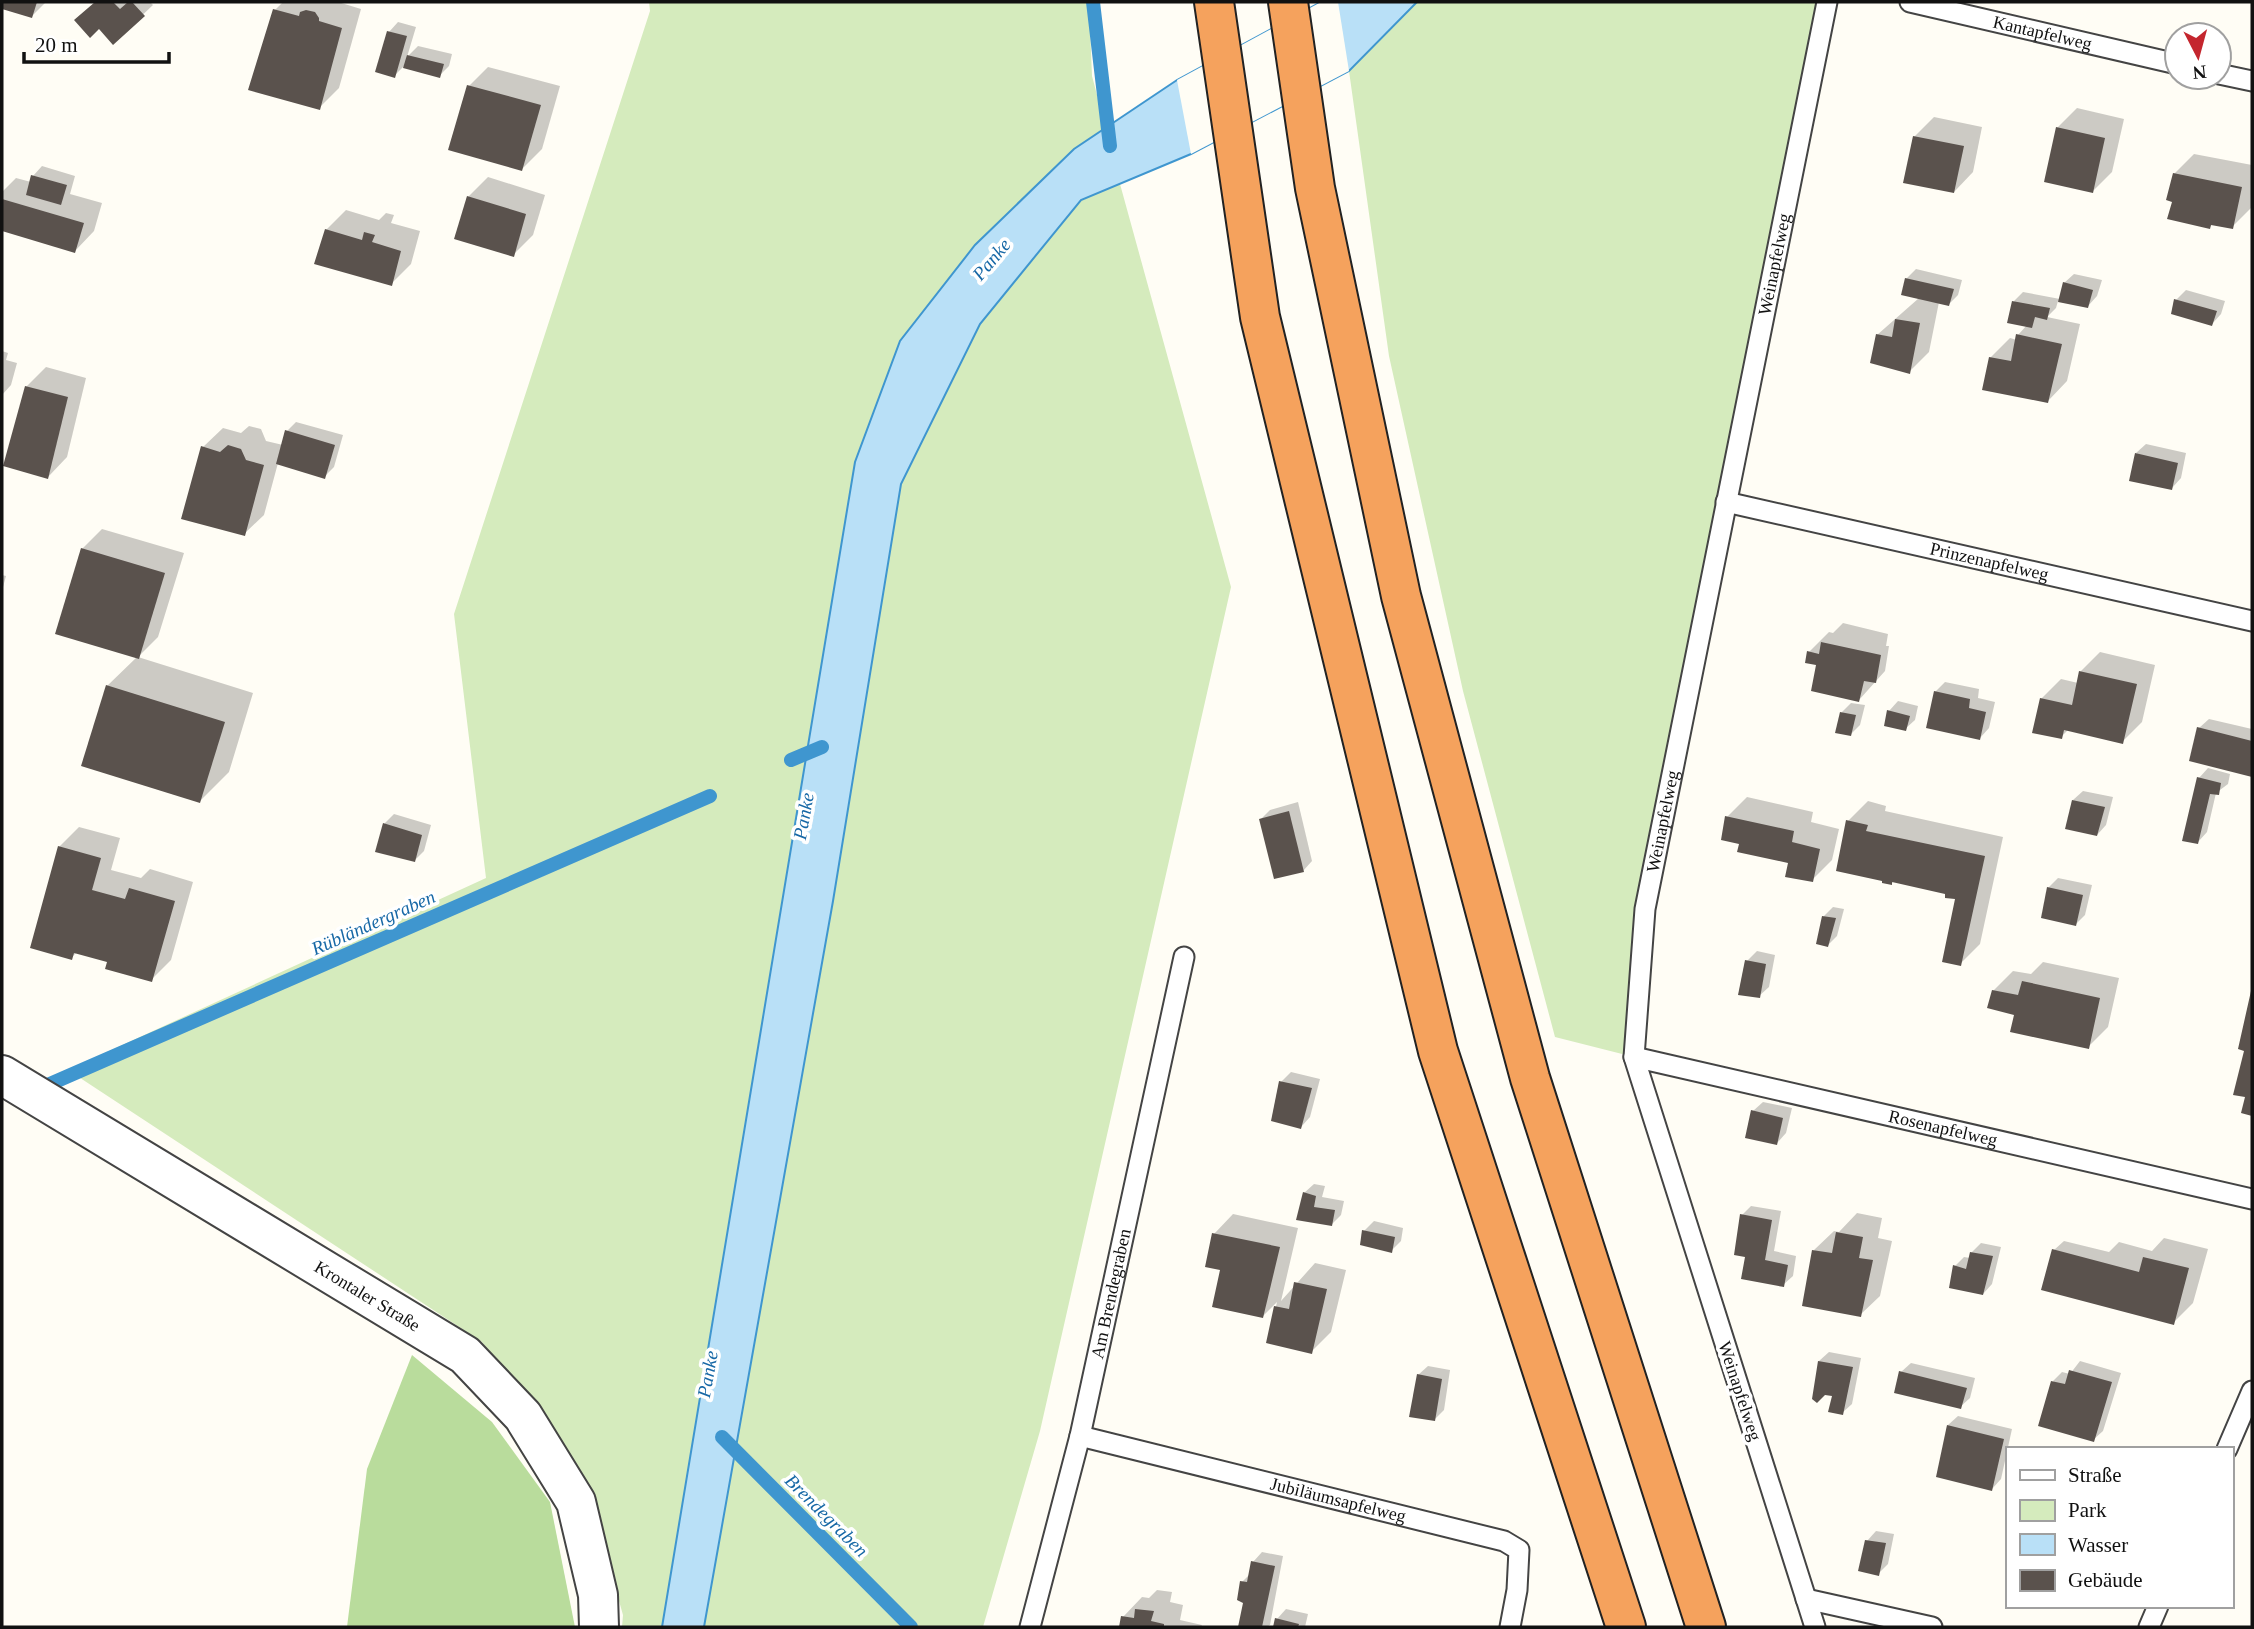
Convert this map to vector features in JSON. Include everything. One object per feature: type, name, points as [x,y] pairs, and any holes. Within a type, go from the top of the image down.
[{"type":"highway","points":[[1214,2],[1260,317],[1438,1051],[1626,1627]]},
{"type":"highway","points":[[1289,10],[1315,188],[1401,596],[1530,1078],[1706,1627]]},
{"type":"street","name":"Krontaler Straße","points":[[2,1074],[465,1355],[523,1416],[576,1502],[598,1595],[599,1627]]},
{"type":"lane","name":"Weinapfelweg","points":[[1815,1627],[1634,1057],[1645,909],[1827,2]]},
{"type":"lane","name":"Kantapfelweg","points":[[1910,2],[2163,61]]},
{"type":"lane","points":[[2233,77],[2252,81]]},
{"type":"lane","name":"Prinzenapfelweg","points":[[1726,502],[2252,621]]},
{"type":"lane","name":"Am Brendegraben","points":[[1030,1627],[1080,1436],[1184,957]]},
{"type":"lane","name":"Rosenapfelweg","points":[[1634,1057],[2252,1199]]},
{"type":"lane","points":[[2228,1447],[2252,1391]]},
{"type":"lane","name":"Jubiläumsapfelweg","points":[[1080,1436],[1504,1541],[1519,1550],[1517,1590],[1510,1627]]},
{"type":"lane","points":[[1806,1600],[1932,1627]]},
{"type":"lane","points":[[2149,1627],[2157,1608]]},
{"type":"green space","points":[[649,2],[1089,2],[1092,76],[1106,129],[1074,149],[975,245],[810,735],[662,1627],[622,1627],[623,1615],[585,1480],[482,1342],[68,1070],[486,878],[454,614],[650,11]]},
{"type":"green space","points":[[1417,2],[1827,2],[1645,909],[1634,1057],[1555,1037],[1463,691],[1389,356],[1349,71]]},
{"type":"green space","points":[[1120,184],[1231,587],[1040,1431],[983,1627],[704,1627],[833,901],[901,484],[980,324],[1081,200]]},
{"type":"green space","points":[[412,1355],[492,1422],[550,1502],[575,1627],[347,1627],[367,1469]]},
{"type":"water","name":"Panke","points":[[1321,2],[1417,2],[1349,71],[1191,154],[1081,200],[980,324],[901,484],[833,901],[704,1627],[662,1627],[855,462],[900,341],[975,245],[1074,149],[1177,80]]},
{"type":"pier","points":[[1321,2],[1338,2],[1349,71],[1191,154],[1177,80]]},
{"type":"building","points":[[2,2],[37,2],[32,18],[2,9]]},
{"type":"building","points":[[95,2],[113,2],[120,9],[132,2],[145,16],[113,45],[99,29],[90,38],[74,20]]},
{"type":"building","points":[[273,9],[299,16],[300,12],[306,10],[315,12],[319,21],[342,28],[320,110],[248,90]]},
{"type":"building","points":[[387,31],[407,36],[395,78],[375,72]]},
{"type":"building","points":[[407,55],[444,64],[440,78],[403,68]]},
{"type":"building","points":[[467,85],[541,105],[522,171],[448,150]]},
{"type":"building","points":[[2056,127],[2105,138],[2093,193],[2044,182]]},
{"type":"building","points":[[1913,136],[1964,146],[1954,193],[1903,183]]},
{"type":"building","points":[[2173,173],[2242,187],[2233,229],[2211,225],[2210,229],[2167,219],[2172,202],[2166,200]]},
{"type":"building","points":[[31,175],[67,185],[61,205],[26,195]]},
{"type":"building","points":[[467,196],[526,214],[514,257],[454,239]]},
{"type":"building","points":[[2,199],[84,223],[75,253],[2,231]]},
{"type":"building","points":[[325,229],[362,240],[364,232],[375,235],[372,242],[401,251],[392,286],[314,264]]},
{"type":"building","points":[[1905,278],[1954,289],[1949,306],[1901,295]]},
{"type":"building","points":[[2063,282],[2093,290],[2088,308],[2058,302]]},
{"type":"building","points":[[2174,299],[2217,311],[2212,326],[2171,314]]},
{"type":"building","points":[[2012,301],[2050,308],[2047,320],[2035,317],[2032,328],[2007,323]]},
{"type":"building","points":[[1895,319],[1920,323],[1910,374],[1870,363],[1876,334],[1892,337]]},
{"type":"building","points":[[2016,334],[2062,344],[2048,403],[1982,390],[1989,357],[2011,361]]},
{"type":"building","points":[[25,386],[68,397],[48,479],[3,466]]},
{"type":"building","points":[[285,430],[335,445],[325,479],[276,464]]},
{"type":"building","points":[[228,445],[241,449],[246,460],[264,465],[245,536],[181,519],[201,446],[220,452]]},
{"type":"building","points":[[2135,453],[2178,463],[2172,490],[2129,481]]},
{"type":"building","points":[[81,548],[165,573],[139,659],[55,634]]},
{"type":"building","points":[[1821,642],[1881,655],[1876,683],[1864,681],[1859,702],[1811,691],[1816,665],[1805,663],[1807,651],[1819,654]]},
{"type":"building","points":[[2079,671],[2137,684],[2123,744],[2064,730],[2062,739],[2032,733],[2040,698],[2072,705]]},
{"type":"building","points":[[106,685],[225,722],[200,803],[81,766]]},
{"type":"building","points":[[1934,691],[1970,699],[1969,708],[1986,712],[1980,740],[1926,728]]},
{"type":"building","points":[[1887,710],[1910,716],[1906,731],[1884,726]]},
{"type":"building","points":[[1840,712],[1856,715],[1851,736],[1835,733]]},
{"type":"building","points":[[2197,727],[2252,741],[2252,777],[2189,761]]},
{"type":"building","points":[[2197,777],[2221,783],[2219,795],[2210,794],[2198,844],[2182,841]]},
{"type":"building","points":[[2072,800],[2105,807],[2097,836],[2065,829]]},
{"type":"building","points":[[1289,811],[1304,872],[1274,879],[1259,819]]},
{"type":"building","points":[[1725,816],[1794,831],[1792,842],[1820,849],[1813,882],[1785,877],[1788,863],[1737,852],[1739,844],[1721,840]]},
{"type":"building","points":[[1846,820],[1868,825],[1866,831],[1985,856],[1961,966],[1942,962],[1955,899],[1945,898],[1945,894],[1892,882],[1892,885],[1882,883],[1836,871]]},
{"type":"building","points":[[383,823],[422,835],[415,862],[375,852]]},
{"type":"building","points":[[58,846],[101,858],[92,890],[125,899],[129,888],[175,901],[152,982],[105,969],[107,962],[74,953],[72,960],[30,948]]},
{"type":"building","points":[[2047,887],[2083,895],[2076,926],[2041,918]]},
{"type":"building","points":[[1822,916],[1836,918],[1828,947],[1816,944]]},
{"type":"building","points":[[1745,960],[1766,964],[1760,998],[1738,995]]},
{"type":"building","points":[[2022,981],[2100,998],[2089,1049],[2010,1032],[2014,1015],[1987,1008],[1992,990],[2018,995]]},
{"type":"building","points":[[2251,991],[2252,1116],[2241,1113],[2245,1097],[2233,1095],[2244,1051],[2238,1049]]},
{"type":"building","points":[[1279,1081],[1312,1088],[1301,1129],[1271,1121]]},
{"type":"building","points":[[1751,1110],[1783,1118],[1777,1145],[1745,1138]]},
{"type":"building","points":[[1303,1192],[1316,1196],[1314,1207],[1335,1210],[1332,1226],[1296,1220]]},
{"type":"building","points":[[1740,1214],[1772,1220],[1765,1260],[1788,1265],[1784,1287],[1741,1279],[1745,1257],[1734,1255]]},
{"type":"building","points":[[1362,1230],[1395,1237],[1392,1253],[1360,1245]]},
{"type":"building","points":[[1836,1232],[1863,1237],[1859,1258],[1873,1260],[1861,1317],[1802,1306],[1812,1250],[1832,1253]]},
{"type":"building","points":[[1212,1233],[1280,1247],[1263,1318],[1212,1307],[1220,1270],[1205,1267]]},
{"type":"building","points":[[2052,1249],[2139,1272],[2143,1257],[2189,1268],[2174,1325],[2041,1290]]},
{"type":"building","points":[[1970,1252],[1993,1256],[1983,1295],[1949,1288],[1953,1265],[1966,1269]]},
{"type":"building","points":[[1294,1282],[1327,1289],[1312,1354],[1266,1343],[1274,1306],[1289,1309]]},
{"type":"building","points":[[1818,1361],[1853,1367],[1843,1415],[1828,1412],[1832,1396],[1825,1395],[1817,1403],[1812,1399]]},
{"type":"building","points":[[2069,1370],[2112,1382],[2094,1442],[2038,1426],[2051,1381],[2065,1384]]},
{"type":"building","points":[[1899,1371],[1967,1388],[1961,1409],[1894,1393]]},
{"type":"building","points":[[1417,1374],[1442,1379],[1435,1421],[1409,1417]]},
{"type":"building","points":[[1947,1425],[2004,1439],[1992,1491],[1936,1477]]},
{"type":"building","points":[[1865,1540],[1886,1543],[1879,1576],[1858,1571]]},
{"type":"building","points":[[1251,1561],[1275,1566],[1262,1627],[1238,1627],[1243,1603],[1237,1600],[1240,1581],[1247,1582]]},
{"type":"building","points":[[1135,1609],[1154,1611],[1151,1621],[1164,1624],[1164,1627],[1119,1627],[1121,1616],[1134,1618]]},
{"type":"building","points":[[1275,1618],[1299,1624],[1298,1627],[1273,1627]]},
{"type":"waterway","points":[[1093,2],[1110,146]]},
{"type":"waterway","name":"Rübländergraben","points":[[791,760],[822,747]]},
{"type":"waterway","name":"Rübländergraben","points":[[50,1084],[710,796]]},
{"type":"waterway","name":"Brendegraben","points":[[722,1437],[911,1627]]}]
